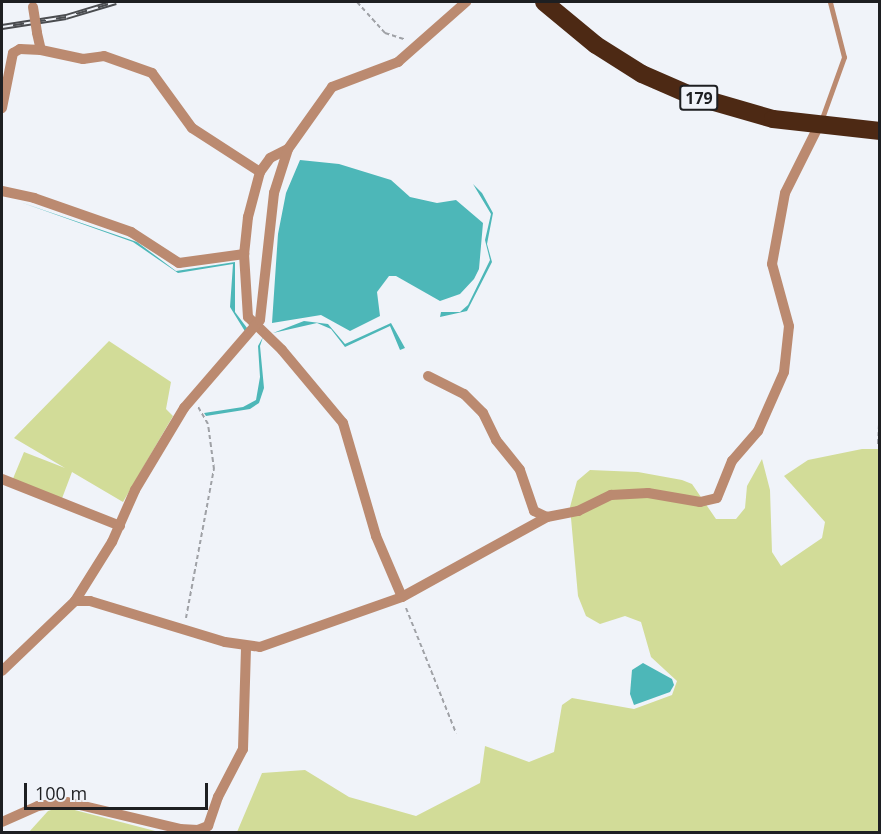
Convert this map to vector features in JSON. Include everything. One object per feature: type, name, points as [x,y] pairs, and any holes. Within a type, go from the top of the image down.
[{"type":"highway","name":"179","points":[[544,2],[596,45],[642,74],[738,111],[819,127],[879,131]]},
{"type":"street","points":[[2,671],[75,601],[120,526],[150,461],[193,398],[260,320],[273,194],[288,149],[332,87],[391,65],[466,2]]},
{"type":"street","points":[[34,4],[41,50]]},
{"type":"street","points":[[2,108],[13,53],[20,49],[41,50],[83,59],[104,57],[152,73],[192,128],[260,172]]},
{"type":"street","points":[[75,601],[90,601],[246,647],[279,642],[402,597],[547,517],[578,511],[611,495],[648,493],[700,502],[717,498],[723,491],[732,460],[758,431],[789,355],[789,326],[772,264],[785,193],[819,127]]},
{"type":"street","points":[[288,149],[270,158],[260,172],[248,217],[244,254],[246,310],[256,326],[282,350],[343,423],[376,536],[402,597]]},
{"type":"street","points":[[2,191],[34,198],[131,232],[179,263],[244,254]]},
{"type":"street","points":[[428,376],[464,394],[483,412],[496,440],[520,470],[534,511],[547,517]]},
{"type":"street","points":[[2,479],[120,526]]},
{"type":"street","points":[[2,822],[38,806],[67,802],[180,829],[198,830],[208,826],[218,797],[243,749],[246,647]]},
{"type":"lane","points":[[819,127],[844,57],[831,2]]},
{"type":"path","points":[[357,2],[385,33],[417,44]]},
{"type":"path","points":[[183,629],[214,469],[208,424],[193,398]]},
{"type":"path","points":[[878,444],[879,411]]},
{"type":"path","points":[[402,597],[456,733]]},
{"type":"green space","points":[[109,341],[171,382],[166,409],[173,416],[123,502],[72,472],[61,501],[12,481],[24,452],[65,468],[14,438]]},
{"type":"green space","points":[[862,449],[879,449],[879,832],[237,832],[262,773],[305,770],[349,797],[416,816],[480,783],[485,746],[529,762],[554,752],[562,705],[572,698],[634,709],[672,695],[677,681],[651,657],[641,622],[625,616],[600,624],[586,616],[578,596],[570,507],[577,481],[590,470],[638,472],[682,480],[692,484],[716,519],[736,519],[745,508],[747,486],[762,459],[770,490],[772,552],[781,566],[822,538],[825,522],[784,476],[808,460]]},
{"type":"green space","points":[[67,808],[159,832],[29,832],[48,811]]},
{"type":"water","points":[[300,160],[339,164],[391,180],[410,197],[437,203],[456,200],[483,223],[479,269],[474,279],[460,294],[440,301],[396,276],[389,276],[377,292],[380,316],[350,331],[321,315],[272,323],[278,234],[286,193]]},
{"type":"water","points":[[473,184],[482,193],[493,213],[487,244],[492,262],[467,311],[440,317],[441,312],[460,312],[468,305],[490,260],[485,240],[491,214]]},
{"type":"water","points":[[20,202],[137,242],[176,271],[235,262],[235,312],[247,328],[246,333],[230,307],[233,264],[178,273],[133,242]]},
{"type":"water","points":[[304,321],[328,324],[345,344],[391,323],[405,348],[400,350],[390,326],[345,347],[331,329],[317,323],[273,333]]},
{"type":"water","points":[[263,337],[260,346],[264,388],[259,403],[250,409],[206,416],[204,413],[243,407],[256,400],[260,377],[258,346]]},
{"type":"water","points":[[643,663],[672,679],[674,685],[670,692],[634,705],[630,694],[632,670]]},
{"type":"railway","points":[[2,27],[66,17],[116,2]]}]
